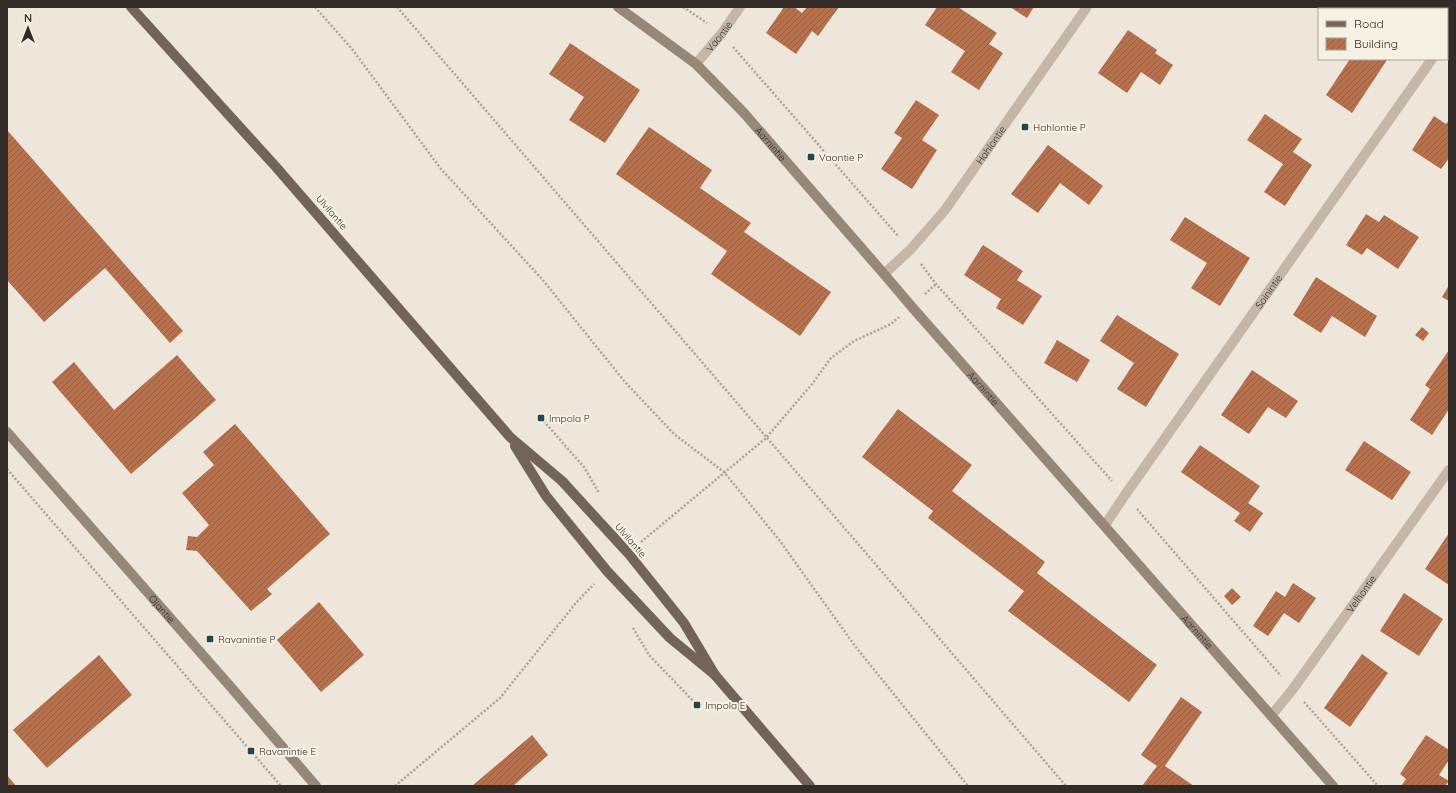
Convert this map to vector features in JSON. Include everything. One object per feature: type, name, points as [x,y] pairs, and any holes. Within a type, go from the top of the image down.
[{"type":"main road","name":"Ulvilantie","points":[[131,7],[276,167],[510,437],[562,481],[628,553],[684,623],[715,675],[810,786]]},
{"type":"main road","name":"Ulvilantie","points":[[510,437],[546,496],[607,571],[670,638],[715,675]]},
{"type":"street","name":"Aarnintie","points":[[618,7],[696,64],[744,113],[912,307],[1333,786]]},
{"type":"street","name":"Vaontie","points":[[696,64],[722,33],[740,7]]},
{"type":"street","name":"Hahlontie","points":[[884,274],[910,250],[945,210],[1087,7]]},
{"type":"street","name":"Soinintie","points":[[1105,525],[1431,60]]},
{"type":"street","name":"Ojantie","points":[[7,432],[316,786]]},
{"type":"street","name":"Velhontie","points":[[1272,716],[1449,470]]},
{"type":"path","points":[[315,7],[352,49],[441,169],[542,279],[624,382],[674,434],[724,472],[780,541],[854,646],[968,786]]},
{"type":"path","points":[[397,7],[1066,786]]},
{"type":"path","points":[[683,7],[722,33],[910,250],[936,284],[1125,495],[1292,689],[1378,786]]},
{"type":"path","points":[[628,553],[766,438],[812,384],[831,358],[854,341],[891,324],[912,307],[936,284]]},
{"type":"path","points":[[541,418],[584,466],[602,497]]},
{"type":"path","points":[[7,469],[281,786]]},
{"type":"path","points":[[395,786],[500,698],[575,604],[607,571]]},
{"type":"path","points":[[631,624],[649,655],[697,705]]},
{"type":"building","points":[[784,7],[794,7],[802,13],[807,7],[839,7],[818,36],[812,31],[796,54],[766,33]]},
{"type":"building","points":[[937,7],[958,7],[997,33],[989,44],[1003,53],[979,90],[951,72],[965,51],[925,25]]},
{"type":"building","points":[[1010,7],[1034,7],[1027,18]]},
{"type":"building","points":[[1401,7],[1434,7],[1433,8]]},
{"type":"building","points":[[1128,30],[1157,50],[1155,53],[1173,65],[1160,85],[1141,72],[1127,93],[1098,73]]},
{"type":"building","points":[[570,43],[640,90],[605,143],[569,120],[584,97],[549,74]]},
{"type":"building","points":[[1349,60],[1387,60],[1352,113],[1326,95]]},
{"type":"building","points":[[916,100],[939,115],[922,140],[937,150],[912,189],[881,169],[902,138],[894,133]]},
{"type":"building","points":[[1265,114],[1302,139],[1293,152],[1312,165],[1285,206],[1264,192],[1283,164],[1247,140]]},
{"type":"building","points":[[1434,116],[1446,124],[1449,120],[1449,158],[1441,169],[1412,150]]},
{"type":"building","points":[[649,127],[712,170],[700,188],[751,223],[744,232],[831,292],[800,336],[711,274],[727,251],[616,174]]},
{"type":"building","points":[[7,130],[183,331],[170,343],[105,268],[44,322],[7,280]]},
{"type":"building","points":[[1048,145],[1103,186],[1089,205],[1060,183],[1038,213],[1011,194]]},
{"type":"building","points":[[1366,214],[1379,222],[1384,215],[1419,237],[1398,269],[1367,248],[1362,255],[1346,245]]},
{"type":"building","points":[[1185,217],[1250,258],[1220,306],[1191,288],[1207,263],[1170,240]]},
{"type":"building","points":[[983,245],[1023,271],[1017,280],[1042,296],[1023,325],[996,308],[1001,299],[964,275]]},
{"type":"building","points":[[1316,277],[1377,316],[1365,337],[1332,316],[1321,333],[1293,315]]},
{"type":"building","points":[[1449,285],[1449,301],[1442,297]]},
{"type":"building","points":[[1117,315],[1179,354],[1146,407],[1117,389],[1134,363],[1100,341]]},
{"type":"building","points":[[1422,327],[1429,333],[1423,341],[1415,335]]},
{"type":"building","points":[[1057,340],[1090,360],[1077,382],[1044,363]]},
{"type":"building","points":[[1449,350],[1449,409],[1432,435],[1410,420],[1430,389],[1425,385]]},
{"type":"building","points":[[177,355],[216,400],[131,474],[52,382],[74,362],[114,410]]},
{"type":"building","points":[[1252,370],[1298,401],[1286,418],[1268,407],[1249,434],[1221,415]]},
{"type":"building","points":[[898,409],[972,465],[952,491],[1045,562],[1037,573],[1157,665],[1129,702],[1008,611],[1024,591],[928,518],[933,511],[862,457]]},
{"type":"building","points":[[235,424],[330,534],[267,589],[272,594],[251,611],[197,551],[186,550],[188,536],[197,537],[209,525],[182,493],[214,465],[203,452]]},
{"type":"building","points":[[1364,441],[1411,472],[1392,500],[1345,470]]},
{"type":"building","points":[[1200,445],[1260,486],[1248,503],[1263,513],[1250,532],[1234,521],[1240,513],[1181,472]]},
{"type":"building","points":[[1449,533],[1449,585],[1425,569]]},
{"type":"building","points":[[1293,583],[1316,598],[1299,623],[1284,613],[1268,636],[1253,626],[1276,591],[1285,597]]},
{"type":"building","points":[[1232,588],[1241,597],[1232,605],[1224,596]]},
{"type":"building","points":[[1404,593],[1443,619],[1419,656],[1380,631]]},
{"type":"building","points":[[319,602],[364,655],[321,692],[277,640]]},
{"type":"building","points":[[1362,654],[1388,673],[1350,727],[1324,708]]},
{"type":"building","points":[[99,655],[132,695],[47,768],[13,730]]},
{"type":"building","points":[[1181,697],[1202,712],[1165,766],[1194,786],[1142,786],[1157,766],[1141,755]]},
{"type":"building","points":[[532,735],[548,755],[513,786],[472,786]]},
{"type":"building","points":[[1426,735],[1449,750],[1449,760],[1439,775],[1449,781],[1445,786],[1401,786],[1406,779],[1400,774]]},
{"type":"building","points":[[7,775],[16,786],[7,786]]},
{"type":"place","name":"Hahlontie P","points":[[1025,127]]},
{"type":"place","name":"Vaontie P","points":[[811,157]]},
{"type":"place","name":"Impola P","points":[[541,418]]},
{"type":"place","name":"Ravanintie P","points":[[210,639]]},
{"type":"place","name":"Impola E","points":[[697,705]]},
{"type":"place","name":"Ravanintie E","points":[[251,751]]}]
